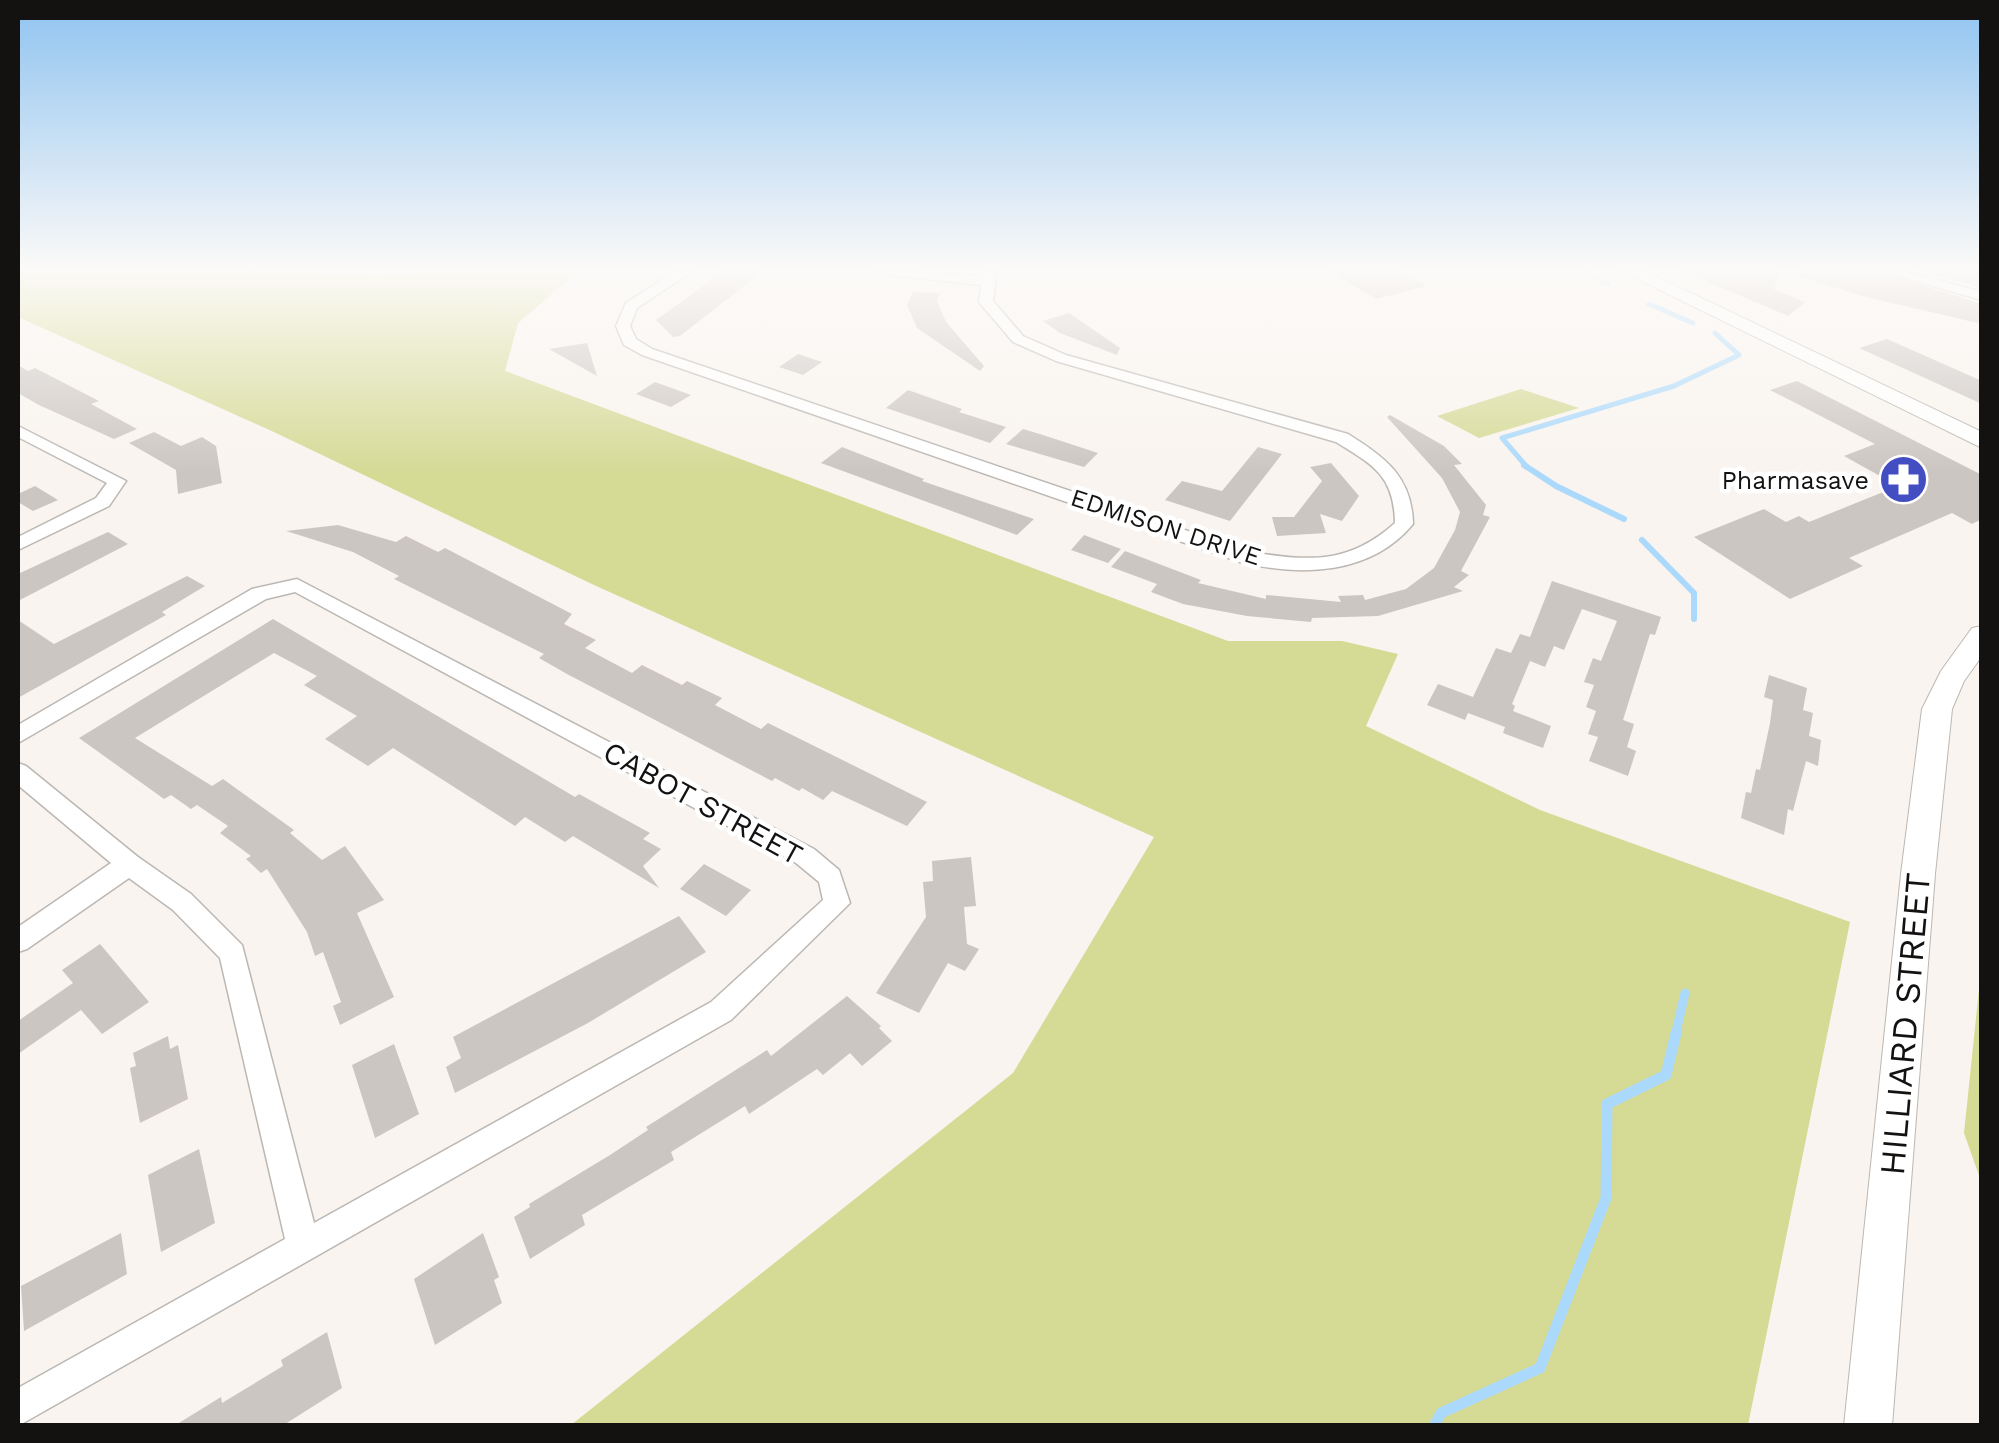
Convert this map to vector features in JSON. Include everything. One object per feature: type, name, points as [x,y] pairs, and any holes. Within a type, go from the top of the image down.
[{"type":"street","name":"EDMISON DRIVE","points":[[628,338],[648,352],[1246,558],[1297,565],[1347,562],[1384,545],[1404,524],[1405,501],[1398,480],[1342,438],[1061,358],[1017,338]]},
{"type":"street","points":[[1769,338],[1982,441]]},
{"type":"street","points":[[18,430],[116,481],[103,502],[18,544]]},
{"type":"street","name":"CABOT STREET","points":[[18,735],[258,594],[296,586],[804,856],[830,877],[837,903],[722,1011],[18,1408]]},
{"type":"street","name":"HILLIARD STREET","points":[[1868,1426],[1920,854],[1937,709],[1951,678],[1981,635]]},
{"type":"street","points":[[18,772],[129,864],[182,902],[232,953],[303,1245]]},
{"type":"street","points":[[18,942],[129,864]]},
{"type":"green space","points":[[65,338],[514,338],[505,371],[1228,641],[1342,641],[1398,654],[1366,726],[1540,810],[1850,922],[1748,1425],[571,1425],[1013,1073],[1154,837],[594,585],[276,433]]},
{"type":"green space","points":[[1521,389],[1579,408],[1479,438],[1437,416]]},
{"type":"green space","points":[[1982,980],[1981,1181],[1964,1133]]},
{"type":"building","points":[[932,338],[960,338],[984,366],[980,371]]},
{"type":"building","points":[[1074,338],[1106,338],[1120,348],[1117,355]]},
{"type":"building","points":[[1887,339],[1982,381],[1982,404],[1859,348]]},
{"type":"building","points":[[587,343],[597,376],[549,349]]},
{"type":"building","points":[[798,354],[822,362],[803,375],[779,367]]},
{"type":"building","points":[[18,365],[28,371],[35,368],[99,401],[91,404],[137,429],[114,439],[39,405],[18,393]]},
{"type":"building","points":[[1797,381],[1982,475],[1982,519],[1972,524],[1952,513],[1849,558],[1863,566],[1790,599],[1694,537],[1764,509],[1786,522],[1799,516],[1809,522],[1898,486],[1844,456],[1875,444],[1770,390]]},
{"type":"building","points":[[655,382],[691,395],[671,407],[636,394]]},
{"type":"building","points":[[908,390],[1006,427],[990,443],[886,408]]},
{"type":"building","points":[[1390,415],[1444,446],[1462,464],[1454,465],[1486,505],[1483,515],[1490,517],[1461,571],[1469,575],[1454,587],[1463,591],[1378,616],[1312,618],[1311,622],[1183,604],[1151,592],[1157,584],[1111,567],[1125,551],[1201,580],[1198,583],[1266,599],[1266,595],[1341,602],[1338,596],[1363,595],[1365,600],[1406,589],[1434,568],[1455,530],[1460,512],[1442,478],[1387,417]]},
{"type":"building","points":[[1023,429],[1098,453],[1084,467],[1006,444]]},
{"type":"building","points":[[154,432],[181,446],[202,437],[216,446],[222,483],[178,494],[176,470],[129,443]]},
{"type":"building","points":[[842,447],[922,481],[1034,519],[1017,535],[821,463]]},
{"type":"building","points":[[1258,447],[1282,454],[1230,521],[1165,500],[1182,481],[1222,491]]},
{"type":"building","points":[[1331,463],[1359,496],[1342,521],[1320,514],[1326,533],[1277,536],[1272,517],[1294,517],[1322,481],[1310,467]]},
{"type":"building","points":[[35,486],[58,500],[33,511],[18,502],[18,494]]},
{"type":"building","points":[[338,525],[396,542],[406,536],[438,552],[445,548],[572,614],[564,624],[596,640],[585,648],[632,673],[642,665],[682,685],[687,681],[722,698],[715,705],[761,729],[768,723],[927,802],[907,826],[832,791],[823,800],[802,788],[799,791],[775,778],[772,781],[567,674],[539,658],[544,654],[394,579],[399,576],[353,552],[286,531]]},
{"type":"building","points":[[108,532],[128,544],[18,601],[18,574]]},
{"type":"building","points":[[1084,535],[1121,549],[1108,563],[1071,550]]},
{"type":"building","points":[[187,576],[205,586],[162,612],[166,615],[18,698],[18,620],[54,644]]},
{"type":"building","points":[[1552,581],[1661,617],[1655,635],[1650,634],[1623,720],[1634,724],[1627,747],[1636,751],[1628,776],[1589,761],[1598,737],[1588,734],[1596,711],[1586,707],[1594,685],[1584,682],[1593,658],[1601,661],[1617,621],[1582,609],[1564,650],[1554,646],[1545,667],[1530,661],[1512,704],[1513,711],[1551,726],[1543,748],[1503,733],[1505,727],[1468,713],[1465,720],[1427,705],[1438,684],[1473,697],[1496,648],[1511,653],[1520,634],[1530,637]]},
{"type":"building","points":[[273,619],[575,797],[579,794],[650,833],[643,839],[661,849],[643,866],[659,888],[573,836],[565,842],[525,817],[515,826],[393,748],[368,766],[325,739],[357,716],[304,685],[317,676],[274,653],[135,738],[212,786],[223,779],[294,830],[290,833],[322,860],[345,846],[384,900],[357,913],[394,997],[340,1025],[333,1006],[341,1002],[323,952],[315,956],[307,932],[267,869],[261,873],[246,859],[251,856],[220,833],[228,826],[197,805],[191,809],[171,795],[164,799],[79,738]]},
{"type":"building","points":[[1769,675],[1807,688],[1803,710],[1813,713],[1809,736],[1821,740],[1818,766],[1806,761],[1793,811],[1788,809],[1784,835],[1741,818],[1746,792],[1751,793],[1756,769],[1760,770],[1770,723],[1773,700],[1764,697]]},
{"type":"building","points":[[971,857],[976,906],[964,907],[967,944],[979,949],[965,971],[948,963],[919,1013],[876,993],[926,917],[923,882],[933,881],[932,861]]},
{"type":"building","points":[[704,864],[751,890],[726,916],[680,889]]},
{"type":"building","points":[[679,916],[706,952],[588,1023],[455,1093],[446,1067],[461,1058],[453,1037]]},
{"type":"building","points":[[100,944],[149,1002],[102,1034],[81,1010],[18,1054],[18,1021],[73,983],[62,970]]},
{"type":"building","points":[[847,996],[892,1041],[862,1066],[850,1053],[823,1075],[817,1069],[749,1114],[745,1106],[671,1152],[674,1160],[582,1215],[585,1225],[530,1259],[514,1217],[529,1204],[767,1050],[771,1056]]},
{"type":"building","points":[[168,1036],[170,1049],[178,1045],[188,1099],[140,1123],[130,1068],[136,1066],[133,1053]]},
{"type":"building","points":[[394,1044],[419,1114],[375,1138],[352,1065]]},
{"type":"building","points":[[199,1149],[215,1223],[161,1252],[148,1175]]},
{"type":"building","points":[[121,1233],[127,1274],[24,1331],[21,1286]]},
{"type":"building","points":[[483,1233],[499,1277],[494,1280],[502,1303],[435,1345],[414,1279]]},
{"type":"building","points":[[327,1332],[342,1388],[282,1426],[174,1426],[283,1366],[281,1360]]},
{"type":"waterway","points":[[1527,467],[1502,438],[1674,386],[1739,355],[1721,338]]},
{"type":"waterway","points":[[1527,467],[1556,486],[1624,519]]},
{"type":"waterway","points":[[1642,540],[1694,593],[1694,619]]},
{"type":"waterway","points":[[1675,1036],[1685,993]]},
{"type":"waterway","points":[[1434,1426],[1441,1413],[1540,1368],[1606,1198],[1607,1104],[1666,1075],[1676,1033]]},
{"type":"place","name":"Pharmasave","points":[[1904,480]]}]
